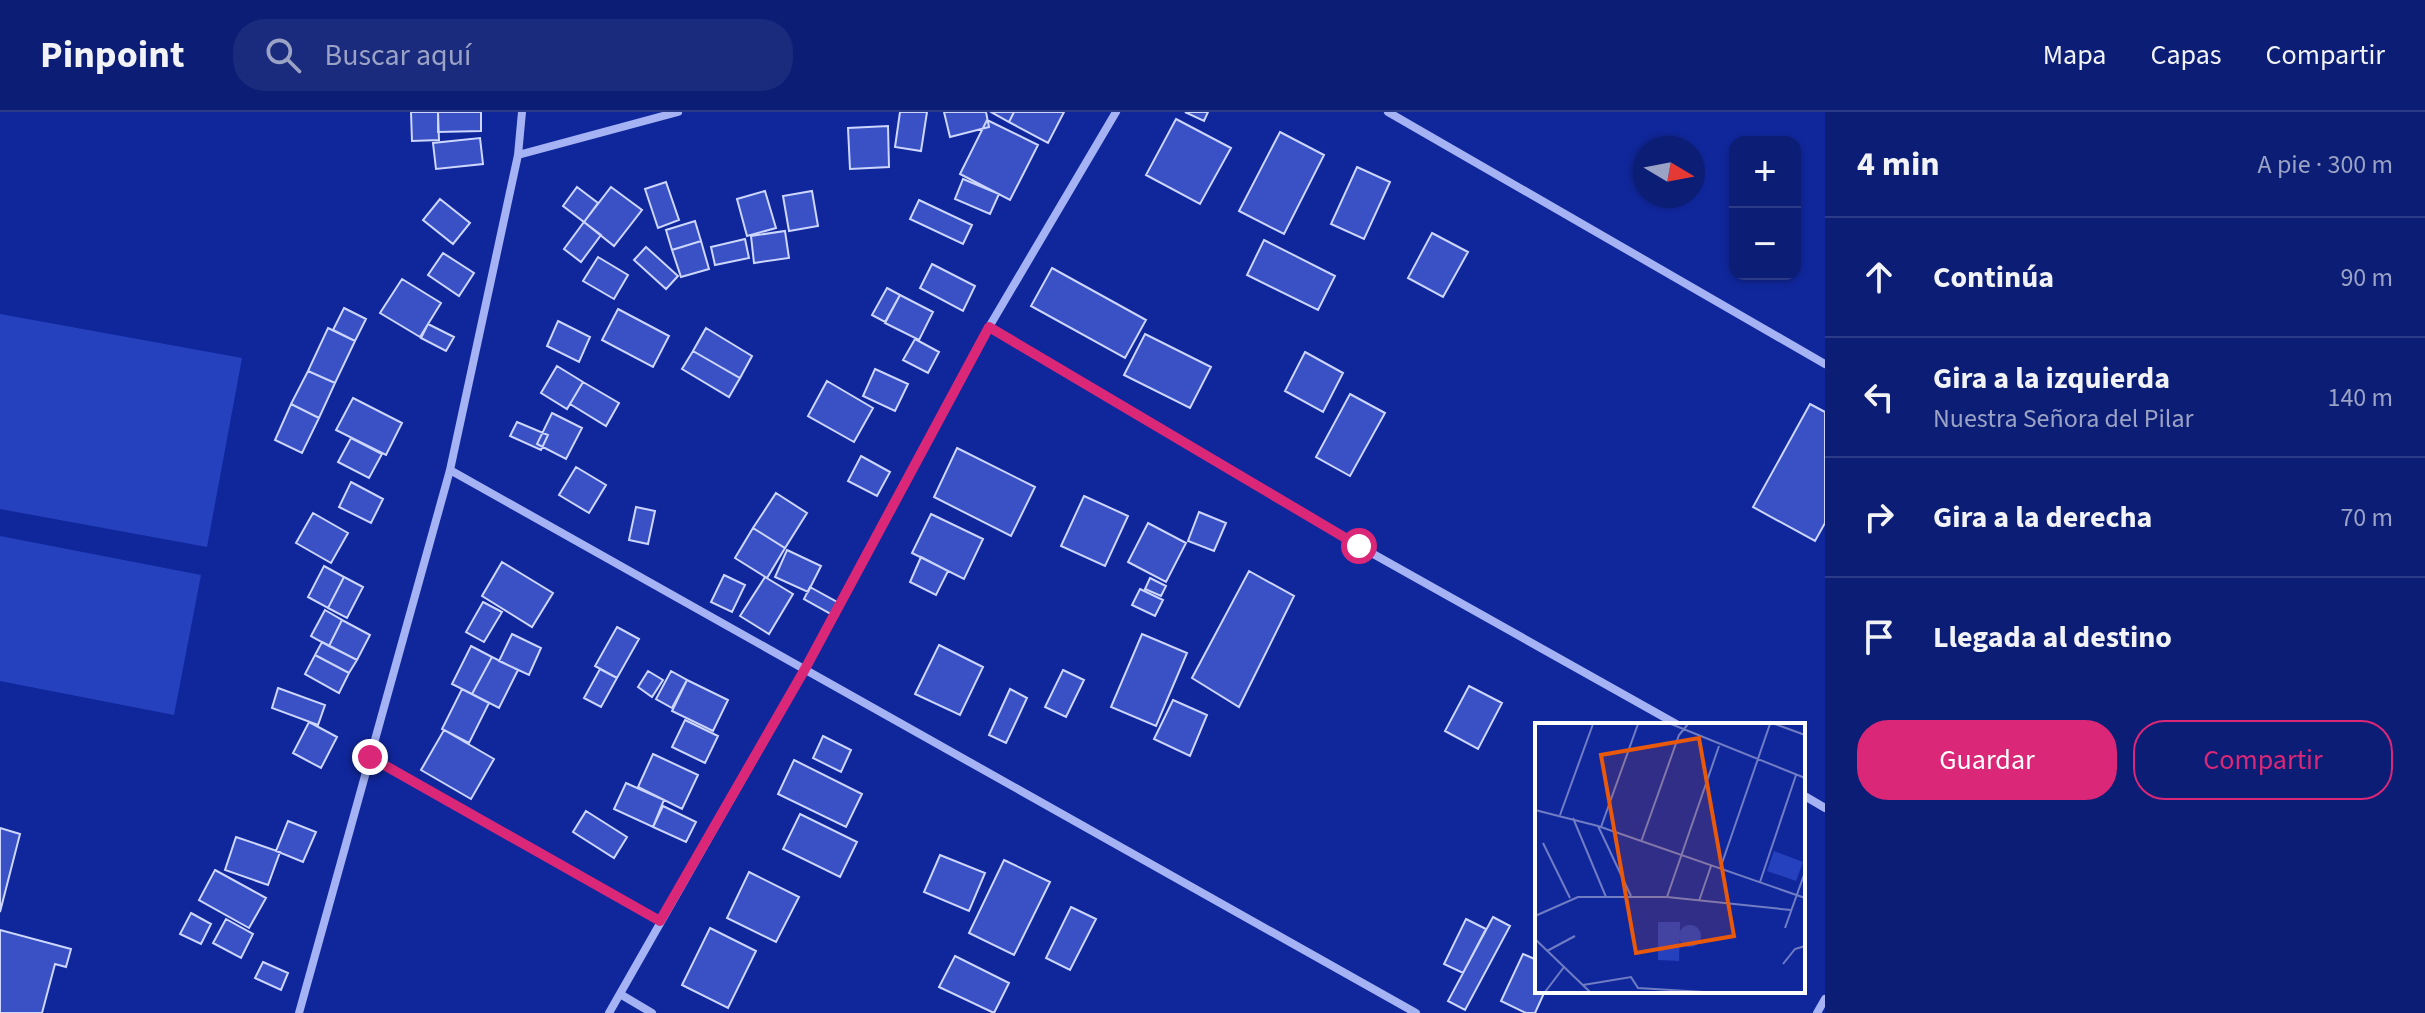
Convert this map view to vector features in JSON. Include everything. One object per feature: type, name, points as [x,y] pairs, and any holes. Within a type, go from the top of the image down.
[{"type":"street","points":[[299,1013],[450,470],[518,155],[522,112]]},
{"type":"street","points":[[518,155],[678,112]]},
{"type":"street","points":[[609,1013],[805,669],[989,327],[1116,112]]},
{"type":"street","points":[[1388,112],[1825,364]]},
{"type":"street","points":[[989,327],[1359,546],[1674,723]]},
{"type":"street","points":[[450,470],[1416,1013]]},
{"type":"street","points":[[1805,796],[1825,808]]},
{"type":"street","points":[[620,994],[652,1013]]},
{"type":"street","points":[[1817,1013],[1825,999]]},
{"type":"lane","points":[[370,757],[660,921]]},
{"type":"shaded area","points":[[0,314],[242,358],[207,547],[0,509]]},
{"type":"shaded area","points":[[0,536],[201,575],[174,715],[0,681]]},
{"type":"building","points":[[411,112],[438,112],[439,140],[412,141]]},
{"type":"building","points":[[438,112],[481,112],[481,131],[438,132]]},
{"type":"building","points":[[900,112],[927,112],[921,151],[895,147]]},
{"type":"building","points":[[944,112],[986,112],[989,127],[950,137]]},
{"type":"building","points":[[991,112],[1014,112],[1009,122]]},
{"type":"building","points":[[1014,112],[1064,112],[1048,143],[1009,122]]},
{"type":"building","points":[[1185,112],[1208,112],[1204,121]]},
{"type":"building","points":[[1176,119],[1231,148],[1200,204],[1146,175]]},
{"type":"building","points":[[987,120],[1038,145],[1010,200],[960,174]]},
{"type":"building","points":[[888,126],[889,167],[850,169],[848,128]]},
{"type":"building","points":[[1280,132],[1324,155],[1284,234],[1239,211]]},
{"type":"building","points":[[480,138],[483,164],[436,169],[433,143]]},
{"type":"building","points":[[1357,167],[1390,182],[1364,239],[1331,224]]},
{"type":"building","points":[[963,179],[999,194],[990,214],[955,199]]},
{"type":"building","points":[[666,182],[679,220],[658,228],[645,189]]},
{"type":"building","points":[[577,187],[598,203],[584,222],[563,206]]},
{"type":"building","points":[[611,187],[642,210],[614,246],[584,222]]},
{"type":"building","points":[[765,191],[776,228],[747,236],[737,199]]},
{"type":"building","points":[[812,191],[818,226],[789,231],[783,196]]},
{"type":"building","points":[[440,199],[470,223],[453,244],[423,220]]},
{"type":"building","points":[[919,200],[972,225],[963,244],[910,219]]},
{"type":"building","points":[[695,221],[701,241],[672,250],[666,230]]},
{"type":"building","points":[[584,222],[601,235],[581,262],[564,249]]},
{"type":"building","points":[[785,231],[789,258],[754,263],[751,236]]},
{"type":"building","points":[[1432,233],[1468,252],[1443,297],[1408,278]]},
{"type":"building","points":[[745,239],[749,258],[715,265],[711,247]]},
{"type":"building","points":[[1264,240],[1335,276],[1318,310],[1247,275]]},
{"type":"building","points":[[701,241],[709,269],[681,277],[672,250]]},
{"type":"building","points":[[646,247],[678,276],[666,289],[634,260]]},
{"type":"building","points":[[443,253],[474,273],[459,296],[428,275]]},
{"type":"building","points":[[598,257],[628,275],[614,299],[583,281]]},
{"type":"building","points":[[932,264],[975,286],[963,311],[920,288]]},
{"type":"building","points":[[1052,268],[1146,320],[1125,358],[1031,306]]},
{"type":"building","points":[[402,279],[441,303],[420,337],[380,313]]},
{"type":"building","points":[[887,288],[900,295],[885,322],[872,315]]},
{"type":"building","points":[[900,295],[933,312],[919,340],[885,323]]},
{"type":"building","points":[[344,308],[366,319],[355,341],[333,330]]},
{"type":"building","points":[[618,309],[669,336],[653,367],[602,340]]},
{"type":"building","points":[[558,321],[590,337],[579,362],[547,346]]},
{"type":"building","points":[[428,324],[454,337],[446,351],[421,338]]},
{"type":"building","points":[[328,328],[355,341],[335,383],[308,371]]},
{"type":"building","points":[[706,328],[752,356],[740,378],[693,351]]},
{"type":"building","points":[[1145,334],[1211,367],[1190,408],[1124,375]]},
{"type":"building","points":[[915,339],[939,352],[928,373],[903,360]]},
{"type":"building","points":[[693,351],[740,378],[729,397],[682,369]]},
{"type":"building","points":[[1305,352],[1343,373],[1323,412],[1285,391]]},
{"type":"building","points":[[557,366],[583,382],[567,409],[541,393]]},
{"type":"building","points":[[875,369],[908,384],[895,411],[863,396]]},
{"type":"building","points":[[308,371],[335,383],[319,418],[291,404]]},
{"type":"building","points":[[827,381],[873,408],[854,442],[808,416]]},
{"type":"building","points":[[583,382],[619,403],[606,426],[570,404]]},
{"type":"building","points":[[1350,394],[1385,413],[1350,476],[1316,457]]},
{"type":"building","points":[[353,398],[402,423],[386,455],[336,430]]},
{"type":"building","points":[[291,404],[319,418],[302,453],[275,440]]},
{"type":"building","points":[[1810,404],[1825,412],[1825,523],[1815,541],[1753,507]]},
{"type":"building","points":[[552,413],[582,428],[566,459],[537,444]]},
{"type":"building","points":[[517,422],[548,435],[541,450],[510,436]]},
{"type":"building","points":[[351,438],[382,454],[369,478],[338,462]]},
{"type":"building","points":[[957,448],[1035,487],[1011,536],[934,497]]},
{"type":"building","points":[[861,456],[890,472],[877,496],[848,481]]},
{"type":"building","points":[[576,467],[606,485],[589,513],[559,495]]},
{"type":"building","points":[[351,482],[383,499],[371,523],[339,507]]},
{"type":"building","points":[[776,493],[807,513],[785,548],[753,528]]},
{"type":"building","points":[[1084,496],[1128,516],[1105,566],[1061,546]]},
{"type":"building","points":[[636,507],[655,511],[648,544],[629,540]]},
{"type":"building","points":[[1199,512],[1226,523],[1214,551],[1188,541]]},
{"type":"building","points":[[313,513],[348,533],[331,563],[296,543]]},
{"type":"building","points":[[931,514],[983,539],[964,579],[912,553]]},
{"type":"building","points":[[1148,523],[1186,543],[1166,582],[1128,562]]},
{"type":"building","points":[[753,528],[785,548],[767,578],[735,558]]},
{"type":"building","points":[[787,550],[821,566],[808,592],[775,577]]},
{"type":"building","points":[[921,557],[948,571],[936,595],[910,582]]},
{"type":"building","points":[[502,562],[553,593],[532,627],[482,596]]},
{"type":"building","points":[[324,566],[344,577],[328,608],[308,597]]},
{"type":"building","points":[[1249,571],[1294,596],[1239,707],[1192,678]]},
{"type":"building","points":[[724,575],[745,585],[732,612],[711,602]]},
{"type":"building","points":[[344,577],[363,587],[347,618],[328,608]]},
{"type":"building","points":[[765,577],[793,594],[769,634],[740,616]]},
{"type":"building","points":[[1150,578],[1166,586],[1161,596],[1145,589]]},
{"type":"building","points":[[810,587],[837,602],[831,614],[804,599]]},
{"type":"building","points":[[1140,589],[1163,600],[1155,616],[1132,605]]},
{"type":"building","points":[[483,602],[502,612],[484,642],[466,632]]},
{"type":"building","points":[[325,610],[342,620],[329,646],[311,636]]},
{"type":"building","points":[[342,620],[370,635],[357,660],[329,646]]},
{"type":"building","points":[[617,627],[639,639],[617,678],[595,666]]},
{"type":"building","points":[[512,634],[541,648],[529,675],[499,661]]},
{"type":"building","points":[[1142,634],[1187,653],[1156,726],[1111,707]]},
{"type":"building","points":[[322,642],[357,660],[349,673],[315,655]]},
{"type":"building","points":[[939,645],[983,667],[960,715],[915,694]]},
{"type":"building","points":[[471,646],[492,657],[472,694],[452,684]]},
{"type":"building","points":[[315,655],[349,673],[339,693],[305,674]]},
{"type":"building","points":[[492,657],[518,670],[499,708],[472,694]]},
{"type":"building","points":[[600,669],[617,678],[601,707],[584,698]]},
{"type":"building","points":[[1063,670],[1084,680],[1066,717],[1045,707]]},
{"type":"building","points":[[648,671],[663,680],[652,697],[638,687]]},
{"type":"building","points":[[671,671],[687,680],[672,708],[656,699]]},
{"type":"building","points":[[687,680],[728,700],[713,731],[672,711]]},
{"type":"building","points":[[1469,686],[1502,703],[1478,749],[1445,731]]},
{"type":"building","points":[[278,688],[325,705],[318,725],[272,708]]},
{"type":"building","points":[[462,689],[489,703],[469,743],[442,729]]},
{"type":"building","points":[[1010,689],[1027,698],[1006,743],[989,735]]},
{"type":"building","points":[[1173,700],[1207,715],[1190,756],[1154,739]]},
{"type":"building","points":[[685,720],[718,736],[705,763],[672,747]]},
{"type":"building","points":[[309,722],[337,737],[321,768],[293,753]]},
{"type":"building","points":[[444,730],[494,759],[471,799],[421,770]]},
{"type":"building","points":[[823,736],[851,750],[841,772],[813,758]]},
{"type":"building","points":[[653,754],[698,775],[682,809],[638,787]]},
{"type":"building","points":[[794,760],[862,794],[846,827],[778,794]]},
{"type":"building","points":[[626,783],[664,800],[653,827],[614,809]]},
{"type":"building","points":[[663,806],[696,822],[686,842],[653,827]]},
{"type":"building","points":[[586,811],[627,837],[614,858],[573,832]]},
{"type":"building","points":[[800,814],[857,842],[840,877],[783,849]]},
{"type":"building","points":[[288,821],[316,832],[303,862],[276,851]]},
{"type":"building","points":[[0,828],[20,834],[0,912]]},
{"type":"building","points":[[236,837],[280,852],[268,885],[225,870]]},
{"type":"building","points":[[940,855],[985,873],[969,911],[924,892]]},
{"type":"building","points":[[1004,860],[1050,882],[1014,955],[969,933]]},
{"type":"building","points":[[215,870],[266,898],[249,928],[199,900]]},
{"type":"building","points":[[749,872],[799,897],[776,942],[727,918]]},
{"type":"building","points":[[1071,907],[1096,919],[1070,970],[1046,958]]},
{"type":"building","points":[[191,913],[211,924],[201,944],[180,934]]},
{"type":"building","points":[[1493,917],[1510,926],[1465,1010],[1448,1001]]},
{"type":"building","points":[[226,919],[253,934],[241,958],[213,943]]},
{"type":"building","points":[[1466,919],[1486,929],[1463,973],[1444,964]]},
{"type":"building","points":[[710,928],[756,951],[728,1008],[682,985]]},
{"type":"building","points":[[0,930],[71,949],[66,967],[55,964],[42,1013],[0,1013]]},
{"type":"building","points":[[1523,954],[1535,959],[1535,993],[1544,993],[1535,1013],[1526,1013],[1501,1001]]},
{"type":"building","points":[[955,956],[1009,983],[994,1013],[939,987]]},
{"type":"building","points":[[263,962],[288,973],[281,990],[255,978]]},
{"type":"route","points":[[370,757],[660,921],[805,669],[989,327],[1359,546]]}]
